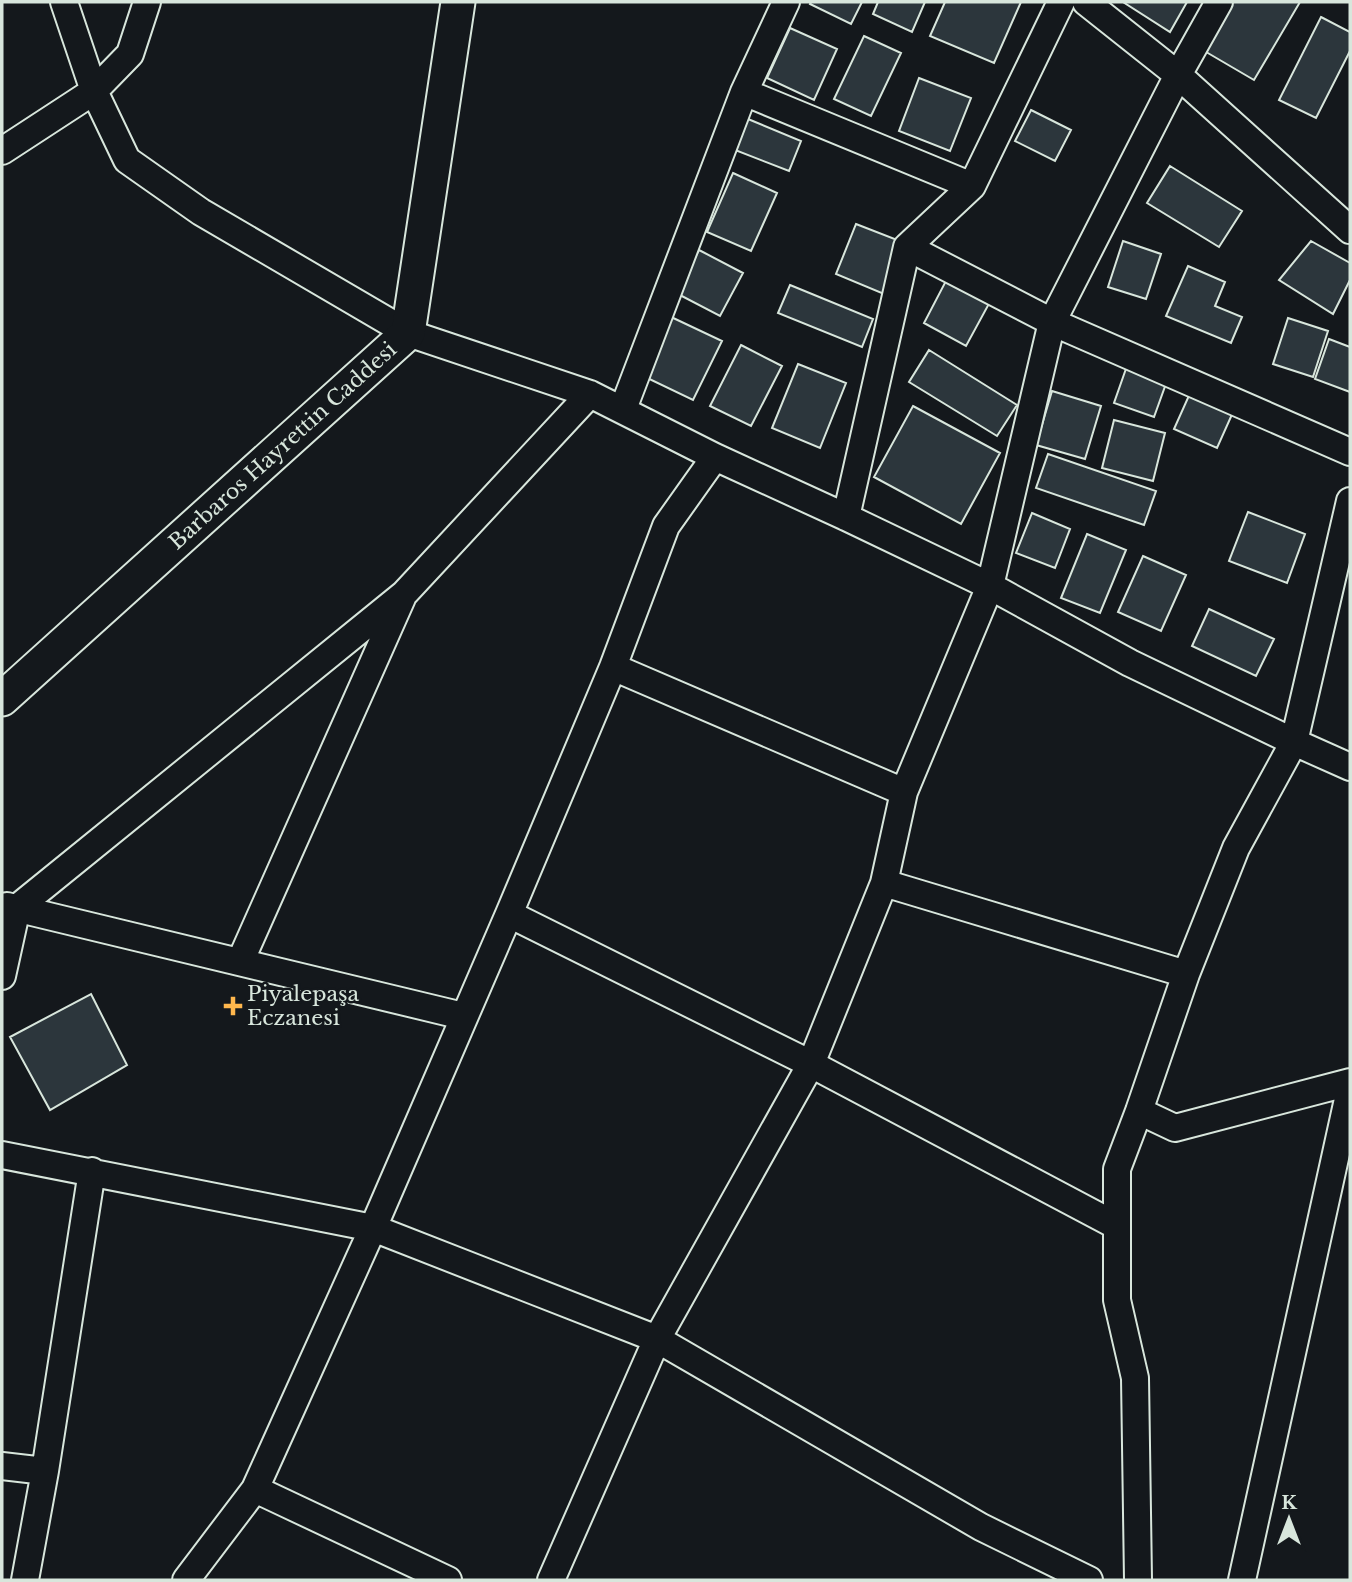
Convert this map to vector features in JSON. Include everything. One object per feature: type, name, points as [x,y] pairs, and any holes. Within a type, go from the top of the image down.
[{"type":"street","points":[[64,2],[94,91],[127,160],[201,212],[408,333],[590,394],[715,457],[989,586],[1130,663],[1350,766]]},
{"type":"street","points":[[2,152],[94,91],[130,54],[147,2]]},
{"type":"street","name":"Barbaros Hayrettin Caddesi","points":[[2,699],[408,333],[457,2]]},
{"type":"street","points":[[623,410],[744,92],[786,2]]},
{"type":"street","points":[[846,517],[907,247],[972,187],[1062,2]]},
{"type":"street","points":[[1086,2],[1178,75],[1350,230]]},
{"type":"street","points":[[551,1580],[657,1339],[811,1064],[884,883],[904,792],[989,586],[1052,322],[1178,75],[1219,2]]},
{"type":"street","points":[[744,92],[972,187]]},
{"type":"street","points":[[907,247],[1052,322],[1350,452]]},
{"type":"street","points":[[2,976],[9,907],[404,594],[590,394]]},
{"type":"street","points":[[186,1580],[255,1489],[373,1228],[509,914],[612,667],[666,526],[715,457]]},
{"type":"street","points":[[1138,1580],[1135,1378],[1117,1300],[1117,1169],[1186,974],[1236,848],[1294,742],[1350,501]]},
{"type":"street","points":[[240,962],[404,594]]},
{"type":"street","points":[[612,667],[904,792]]},
{"type":"street","points":[[884,883],[1186,974]]},
{"type":"street","points":[[9,907],[463,1016]]},
{"type":"street","points":[[509,914],[811,1064],[1117,1226]]},
{"type":"street","points":[[1139,1111],[1175,1128],[1350,1082]]},
{"type":"street","points":[[1242,1580],[1350,1090]]},
{"type":"street","points":[[2,1155],[373,1228],[657,1339],[981,1527],[1090,1580]]},
{"type":"street","points":[[25,1580],[45,1471],[92,1171]]},
{"type":"street","points":[[2,1466],[45,1471]]},
{"type":"street","points":[[255,1489],[448,1580]]},
{"type":"building","points":[[862,2],[851,24],[810,4]]},
{"type":"building","points":[[878,2],[925,2],[912,32],[873,14]]},
{"type":"building","points":[[945,2],[1021,2],[994,63],[930,36]]},
{"type":"building","points":[[1123,2],[1187,2],[1170,32]]},
{"type":"building","points":[[1228,2],[1300,2],[1254,80],[1201,49]]},
{"type":"building","points":[[1321,17],[1350,32],[1350,51],[1316,118],[1279,100]]},
{"type":"building","points":[[790,28],[837,49],[814,100],[767,78]]},
{"type":"building","points":[[864,36],[901,53],[871,116],[834,99]]},
{"type":"building","points":[[919,78],[971,98],[950,151],[899,131]]},
{"type":"building","points":[[1031,110],[1071,130],[1055,161],[1015,141]]},
{"type":"building","points":[[748,119],[801,141],[789,171],[735,150]]},
{"type":"building","points":[[1170,166],[1242,211],[1219,247],[1147,203]]},
{"type":"building","points":[[733,173],[777,193],[751,251],[707,232]]},
{"type":"building","points":[[856,224],[905,243],[884,294],[836,274]]},
{"type":"building","points":[[1123,241],[1161,254],[1146,299],[1108,287]]},
{"type":"building","points":[[1311,241],[1350,263],[1350,280],[1333,314],[1279,280]]},
{"type":"building","points":[[699,250],[743,273],[720,316],[676,293]]},
{"type":"building","points":[[1188,266],[1225,282],[1215,306],[1242,317],[1231,343],[1166,316]]},
{"type":"building","points":[[948,277],[991,300],[966,346],[924,323]]},
{"type":"building","points":[[790,285],[873,319],[862,347],[778,313]]},
{"type":"building","points":[[669,316],[722,341],[693,400],[641,375]]},
{"type":"building","points":[[1288,318],[1328,331],[1313,377],[1273,364]]},
{"type":"building","points":[[1329,339],[1350,347],[1350,392],[1315,379]]},
{"type":"building","points":[[741,345],[782,366],[751,426],[710,406]]},
{"type":"building","points":[[929,350],[1017,405],[997,436],[909,382]]},
{"type":"building","points":[[1128,363],[1168,378],[1154,417],[1114,403]]},
{"type":"building","points":[[798,364],[846,383],[820,448],[772,428]]},
{"type":"building","points":[[1052,391],[1101,406],[1085,459],[1036,445]]},
{"type":"building","points":[[1191,391],[1234,410],[1217,448],[1174,429]]},
{"type":"building","points":[[913,406],[1000,453],[961,524],[874,477]]},
{"type":"building","points":[[1114,420],[1165,433],[1153,481],[1102,468]]},
{"type":"building","points":[[1048,454],[1156,491],[1144,525],[1036,488]]},
{"type":"building","points":[[1248,512],[1305,534],[1287,583],[1229,561]]},
{"type":"building","points":[[1032,513],[1070,529],[1055,568],[1016,553]]},
{"type":"building","points":[[1087,534],[1126,550],[1100,613],[1061,598]]},
{"type":"building","points":[[1143,556],[1186,575],[1161,631],[1118,612]]},
{"type":"building","points":[[1209,609],[1274,639],[1256,676],[1192,646]]},
{"type":"building","points":[[91,994],[127,1065],[50,1110],[10,1037]]},
{"type":"place","name":"Piyalepaşa Eczanesi","points":[[233,1006]]}]
